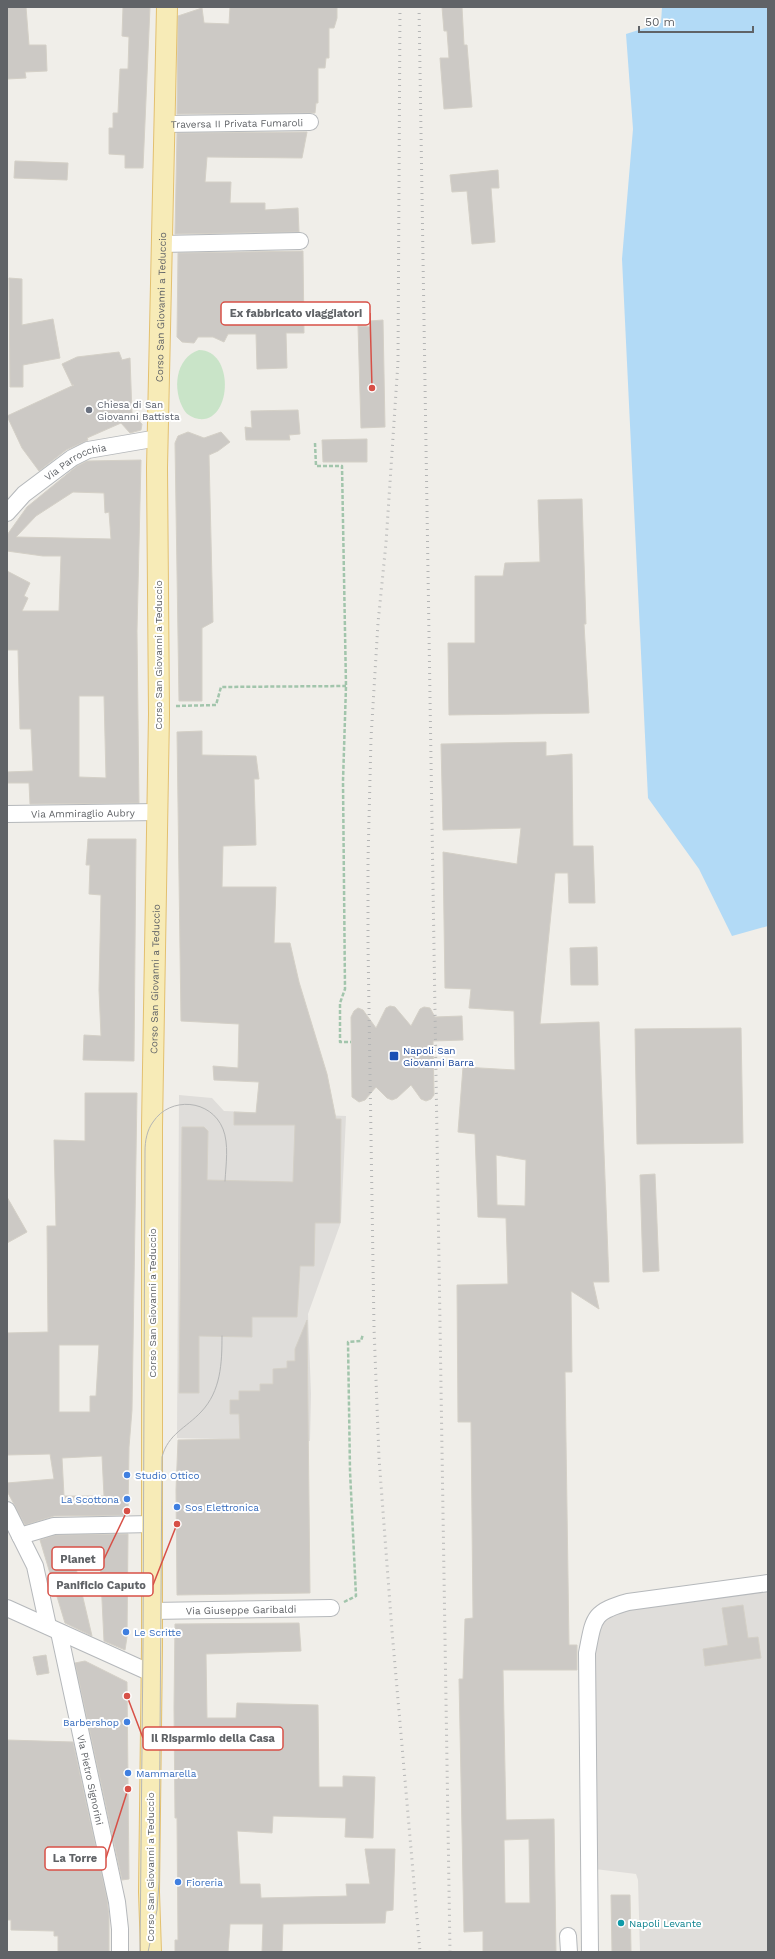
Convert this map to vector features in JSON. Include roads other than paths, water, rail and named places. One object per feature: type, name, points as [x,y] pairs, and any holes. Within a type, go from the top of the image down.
[{"type":"main road","name":"Corso San Giovanni a Teduccio","points":[[147,1948],[152,1611],[152,1127],[159,812],[158,438],[165,124],[170,8]]},
{"type":"street","name":"Traversa II Privata Fumaroli","points":[[165,124],[310,122]]},
{"type":"street","points":[[162,244],[300,240]]},
{"type":"street","name":"Via Parrocchia","points":[[7,513],[24,494],[77,455],[88,450],[158,438]]},
{"type":"street","name":"Via Ammiraglio Aubry","points":[[7,814],[159,812]]},
{"type":"street","name":"Via Pietro Signorini","points":[[7,1510],[35,1566],[53,1629],[117,1902],[120,1929],[120,1952]]},
{"type":"street","points":[[20,1536],[54,1526],[152,1524]]},
{"type":"street","points":[[590,1952],[587,1653],[594,1620],[609,1607],[628,1602],[768,1582]]},
{"type":"street","points":[[7,1608],[151,1673]]},
{"type":"street","name":"Via Giuseppe Garibaldi","points":[[152,1611],[331,1608]]},
{"type":"street","points":[[568,1936],[569,1952]]},
{"type":"water","points":[[662,7],[768,7],[768,926],[732,936],[699,869],[648,798],[622,259],[633,129],[626,34],[661,23]]},
{"type":"tram line","points":[[140,1952],[145,1151],[149,1128],[160,1114],[169,1108],[190,1104],[200,1107],[217,1119],[223,1129],[226,1141],[227,1154],[225,1181]]},
{"type":"tram line","points":[[148,1952],[157,1910],[159,1882],[162,1457],[165,1449],[173,1437],[201,1412],[213,1395],[221,1366],[222,1336]]},
{"type":"railway","points":[[400,7],[398,362],[386,543],[378,623],[371,738],[368,860],[368,945],[374,1328],[379,1458],[392,1631],[420,1952]]},
{"type":"railway","points":[[419,7],[450,1952]]},
{"type":"place","name":"Ex fabbricato viaggiatori","points":[[372,388]]},
{"type":"place","name":"Chiesa di San Giovanni Battista","points":[[89,410]]},
{"type":"place","name":"Napoli San Giovanni Barra","points":[[394,1056]]},
{"type":"place","name":"Studio Ottico","points":[[127,1475]]},
{"type":"place","name":"La Scottona","points":[[127,1499]]},
{"type":"place","name":"Sos Elettronica","points":[[177,1507]]},
{"type":"place","name":"Planet","points":[[127,1511]]},
{"type":"place","name":"Panificio Caputo","points":[[177,1524]]},
{"type":"place","name":"Le Scritte","points":[[126,1632]]},
{"type":"place","name":"Il Risparmio della Casa","points":[[127,1696]]},
{"type":"place","name":"Barbershop","points":[[127,1722]]},
{"type":"place","name":"Mammarella","points":[[128,1773]]},
{"type":"place","name":"La Torre","points":[[128,1789]]},
{"type":"place","name":"Fioreria","points":[[178,1882]]},
{"type":"place","name":"Napoli Levante","points":[[621,1923]]}]
